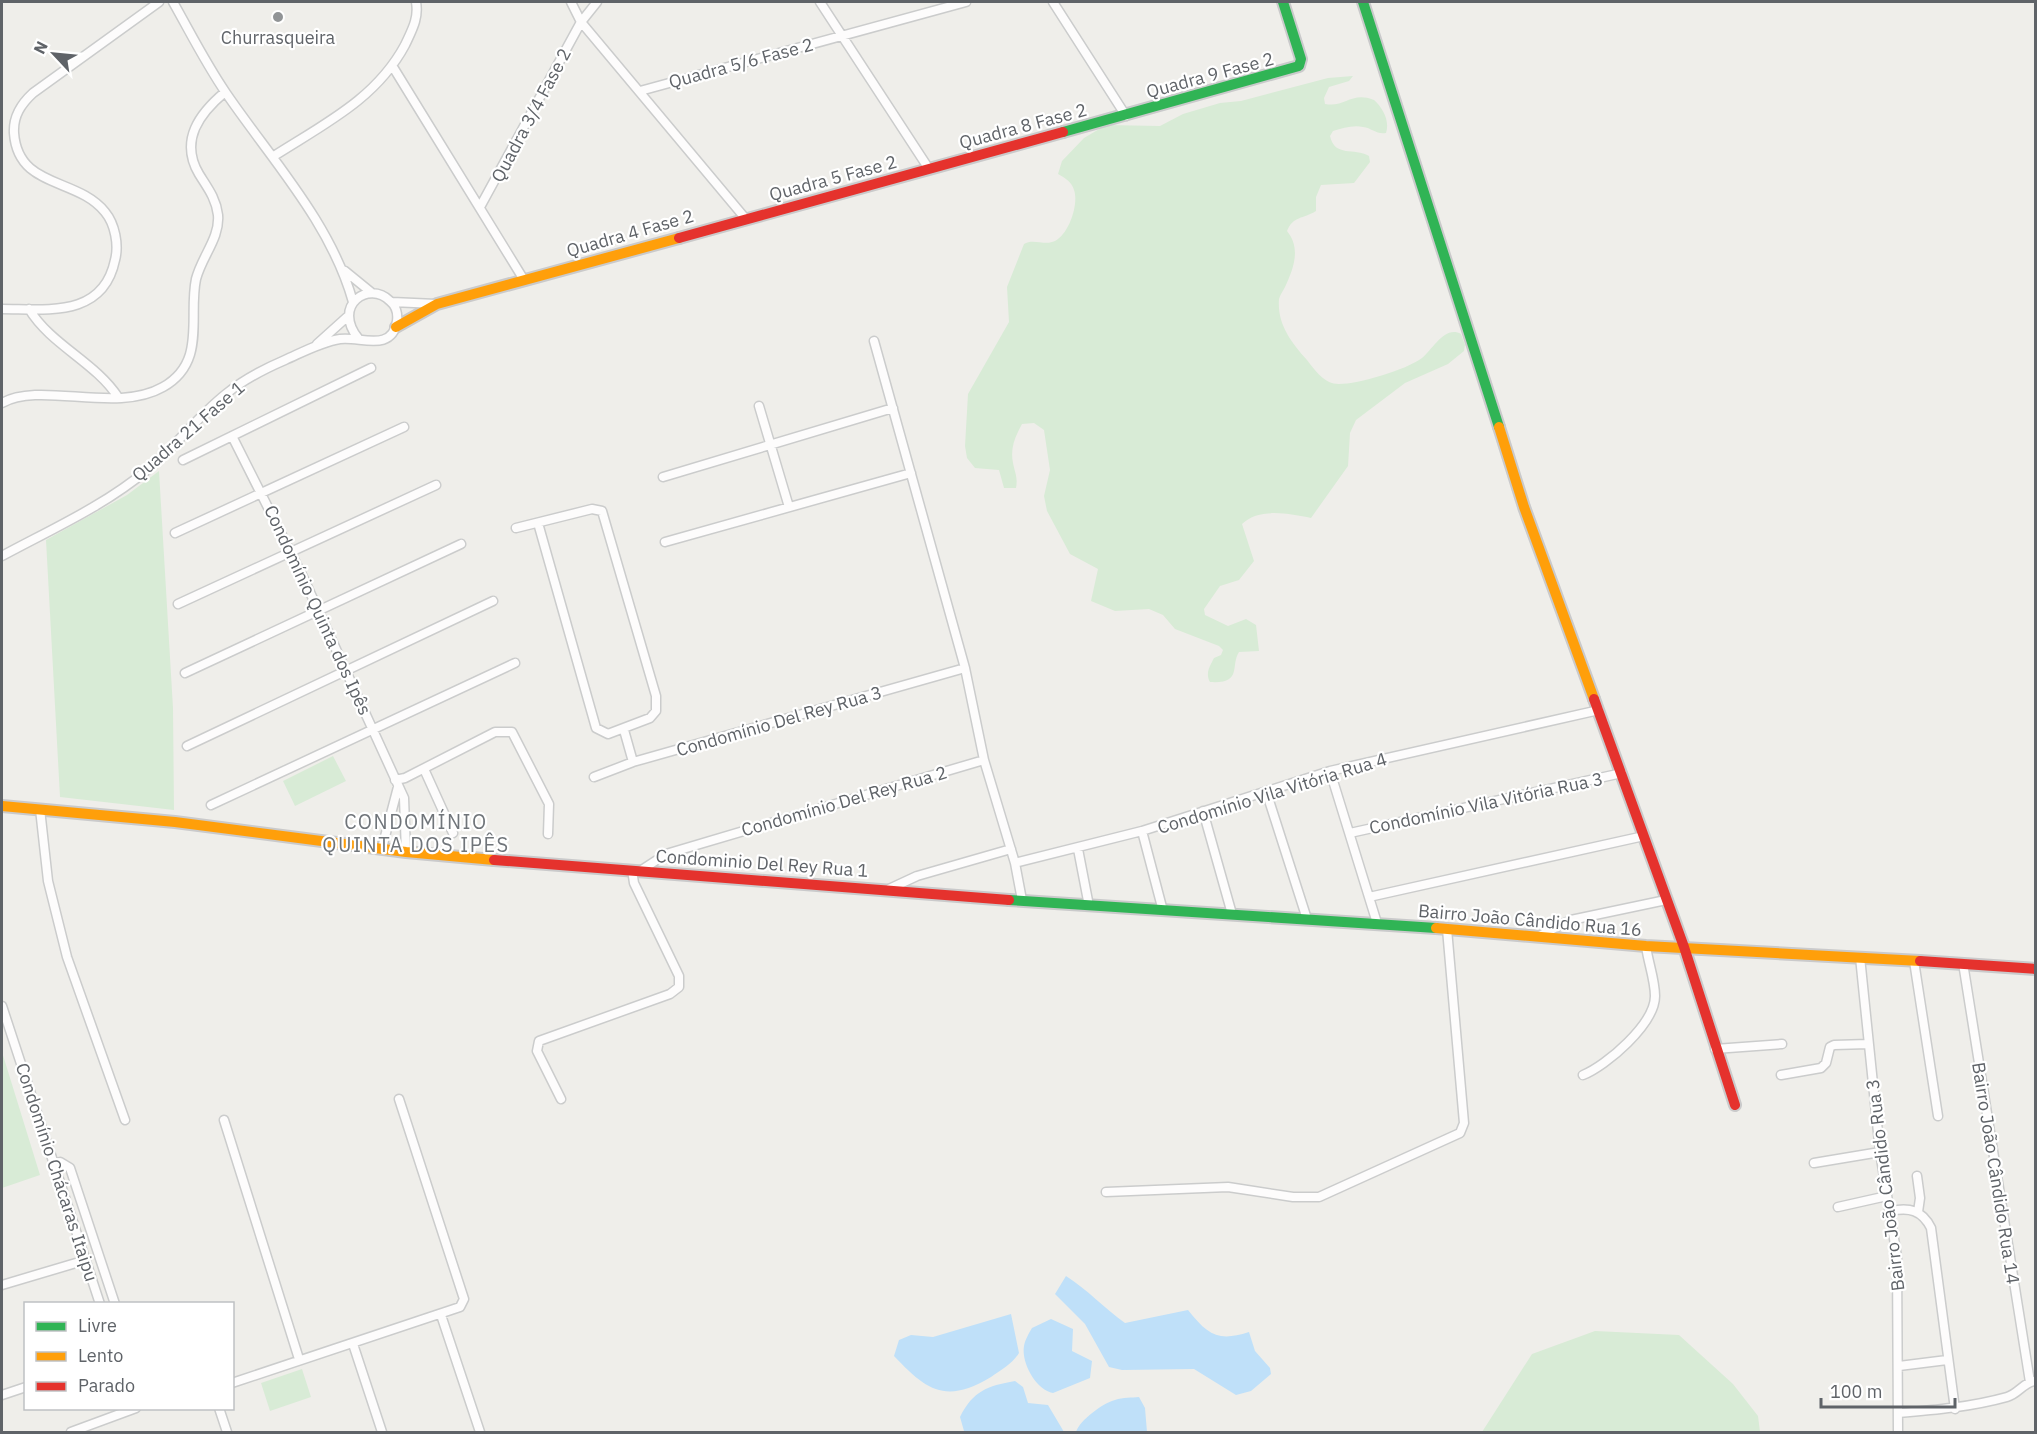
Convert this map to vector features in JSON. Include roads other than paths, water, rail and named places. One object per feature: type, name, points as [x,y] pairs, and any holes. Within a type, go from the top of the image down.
[{"type":"street","points":[[2,309],[62,309],[90,300],[108,282],[117,254],[115,230],[107,214],[95,201],[79,192],[42,178],[24,162],[15,142],[14,126],[17,111],[33,93],[159,2]]},
{"type":"street","points":[[173,2],[225,92],[274,156],[344,271],[353,302]]},
{"type":"street","points":[[274,156],[358,104],[393,67],[416,20],[416,2]]},
{"type":"street","points":[[571,2],[581,22],[745,218]]},
{"type":"street","name":"Quadra 3/4 Fase 2","points":[[480,207],[581,22],[597,2]]},
{"type":"street","points":[[820,2],[929,169]]},
{"type":"street","name":"Quadra 5/6 Fase 2","points":[[640,91],[966,2]]},
{"type":"street","points":[[1053,2],[1126,116]]},
{"type":"street","name":"Quadra 9 Fase 2","points":[[1126,116],[1291,70],[1300,63],[1300,54],[1283,2]]},
{"type":"street","points":[[1363,2],[1524,507],[1684,947],[1715,1049],[1735,1105]]},
{"type":"street","points":[[393,67],[524,280]]},
{"type":"street","points":[[2,403],[23,396],[98,400],[145,393],[162,387],[182,369],[192,349],[195,333],[196,279],[218,224],[213,196],[195,166],[191,142],[199,117],[225,92]]},
{"type":"street","name":"Quadra 8 Fase 2","points":[[929,169],[1126,116]]},
{"type":"street","name":"Quadra 5 Fase 2","points":[[745,218],[929,169]]},
{"type":"street","name":"Quadra 4 Fase 2","points":[[396,327],[436,304],[745,218]]},
{"type":"street","points":[[344,271],[372,293],[384,296],[393,303],[396,310],[396,327],[389,336],[379,342],[368,342],[357,338],[347,317],[353,302],[362,295],[372,293]]},
{"type":"street","points":[[393,303],[436,304]]},
{"type":"street","points":[[29,309],[45,329],[101,377],[118,397]]},
{"type":"street","name":"Quadra 21 Fase 1","points":[[315,346],[347,317]]},
{"type":"street","name":"Quadra 21 Fase 1","points":[[2,556],[120,490],[148,469],[235,387],[315,346],[339,339],[357,338]]},
{"type":"street","points":[[874,342],[965,668],[984,760],[1015,863],[1022,900]]},
{"type":"street","points":[[183,460],[371,368]]},
{"type":"street","points":[[759,406],[789,507]]},
{"type":"street","points":[[663,477],[893,408]]},
{"type":"street","points":[[175,533],[404,427]]},
{"type":"street","name":"Condomínio Quinta dos Ipês","points":[[232,436],[263,493],[404,798],[406,852]]},
{"type":"street","points":[[665,542],[911,473]]},
{"type":"street","points":[[178,604],[436,485]]},
{"type":"street","points":[[516,528],[592,509],[598,509],[604,515],[656,696],[654,714],[624,730],[604,734],[596,728],[538,523]]},
{"type":"street","points":[[185,673],[460,544]]},
{"type":"street","points":[[187,746],[493,601]]},
{"type":"street","points":[[211,806],[515,663]]},
{"type":"street","name":"Condomínio Del Rey Rua 3","points":[[594,777],[633,762],[965,668]]},
{"type":"street","name":"Condomínio Vila Vitória Rua 4","points":[[1015,863],[1078,849],[1142,831],[1330,771],[1599,710]]},
{"type":"street","points":[[624,730],[633,762]]},
{"type":"street","points":[[382,848],[396,784],[495,732],[512,732],[549,804],[548,834]]},
{"type":"street","name":"Condomínio Del Rey Rua 2","points":[[636,871],[666,854],[984,760]]},
{"type":"street","points":[[424,769],[453,833]]},
{"type":"street","points":[[1330,771],[1377,923]]},
{"type":"street","name":"Condomínio Vila Vitória Rua 3","points":[[1350,833],[1622,773]]},
{"type":"street","points":[[1266,791],[1308,919]]},
{"type":"street","name":"Condominio Del Rey Rua 1","points":[[2,806],[175,822],[406,852],[1022,900]]},
{"type":"street","points":[[40,809],[48,881],[67,957],[125,1120]]},
{"type":"street","points":[[1203,811],[1232,914]]},
{"type":"street","points":[[1142,831],[1163,911]]},
{"type":"street","points":[[1369,897],[1644,836]]},
{"type":"street","name":"Condominio Del Rey Rua 1","points":[[889,889],[917,876],[1011,849]]},
{"type":"street","points":[[1078,849],[1089,906]]},
{"type":"street","points":[[561,1099],[537,1052],[539,1041],[670,994],[679,987],[679,976],[634,883],[636,871]]},
{"type":"street","name":"Bairro João Cândido Rua 16","points":[[1022,900],[1163,911],[1377,923],[1646,946],[2036,969]]},
{"type":"street","points":[[1539,936],[1571,920],[1666,900]]},
{"type":"street","points":[[1106,1192],[1228,1187],[1293,1197],[1319,1197],[1460,1133],[1464,1124],[1447,929]]},
{"type":"street","points":[[1583,1076],[1611,1060],[1652,1009],[1655,996],[1646,946]]},
{"type":"street","name":"Bairro João Cândido Rua 3","points":[[1860,957],[1880,1152],[1897,1257],[1898,1432]]},
{"type":"street","points":[[1914,961],[1938,1116]]},
{"type":"street","name":"Bairro João Cândido Rua 14","points":[[1964,963],[2033,1382]]},
{"type":"street","name":"Condomínio Chácaras Itaipu","points":[[2,1005],[4,1021],[55,1164],[99,1302]]},
{"type":"street","points":[[1715,1049],[1782,1044]]},
{"type":"street","points":[[1780,1075],[1821,1068],[1826,1063],[1830,1047],[1834,1045],[1868,1044]]},
{"type":"street","points":[[234,1382],[460,1307],[464,1299],[399,1099]]},
{"type":"street","points":[[224,1120],[299,1359]]},
{"type":"street","points":[[1814,1163],[1880,1152]]},
{"type":"street","points":[[55,1164],[60,1162],[70,1168],[114,1302]]},
{"type":"street","points":[[1917,1176],[1920,1198],[1918,1212]]},
{"type":"street","points":[[1838,1206],[1887,1196]]},
{"type":"street","points":[[1891,1211],[1907,1208],[1918,1212],[1931,1228],[1935,1243],[1947,1360],[1955,1409]]},
{"type":"street","points":[[2,1285],[86,1260]]},
{"type":"street","points":[[441,1315],[480,1432]]},
{"type":"street","points":[[353,1344],[382,1432]]},
{"type":"street","points":[[1899,1366],[1947,1360]]},
{"type":"street","points":[[1898,1413],[1955,1409],[2011,1396],[2033,1382]]},
{"type":"street","points":[[2,1395],[24,1388]]},
{"type":"street","points":[[71,1432],[133,1410]]},
{"type":"street","points":[[220,1410],[227,1432]]},
{"type":"water","points":[[1066,1276],[1125,1323],[1188,1310],[1208,1331],[1214,1334],[1229,1336],[1249,1332],[1255,1351],[1270,1368],[1271,1374],[1251,1391],[1236,1395],[1194,1369],[1122,1370],[1109,1367],[1085,1324],[1055,1294]]},
{"type":"water","points":[[1011,1314],[1019,1353],[1007,1366],[991,1377],[962,1390],[938,1390],[927,1385],[894,1356],[899,1340],[911,1335],[933,1337]]},
{"type":"water","points":[[1051,1319],[1073,1329],[1072,1351],[1092,1361],[1090,1378],[1053,1393],[1041,1387],[1031,1375],[1024,1353],[1025,1341],[1032,1328]]},
{"type":"water","points":[[1015,1381],[1023,1387],[1028,1403],[1048,1405],[1064,1432],[964,1431],[960,1417],[970,1401],[982,1391]]},
{"type":"water","points":[[1139,1397],[1145,1408],[1147,1432],[1076,1432],[1087,1417],[1104,1405],[1118,1399]]},
{"type":"place","name":"Churrasqueira","points":[[278,17]]},
{"type":"district","name":"CONDOMÍNIO QUINTA DOS IPÊS","points":[[416,832]]}]
